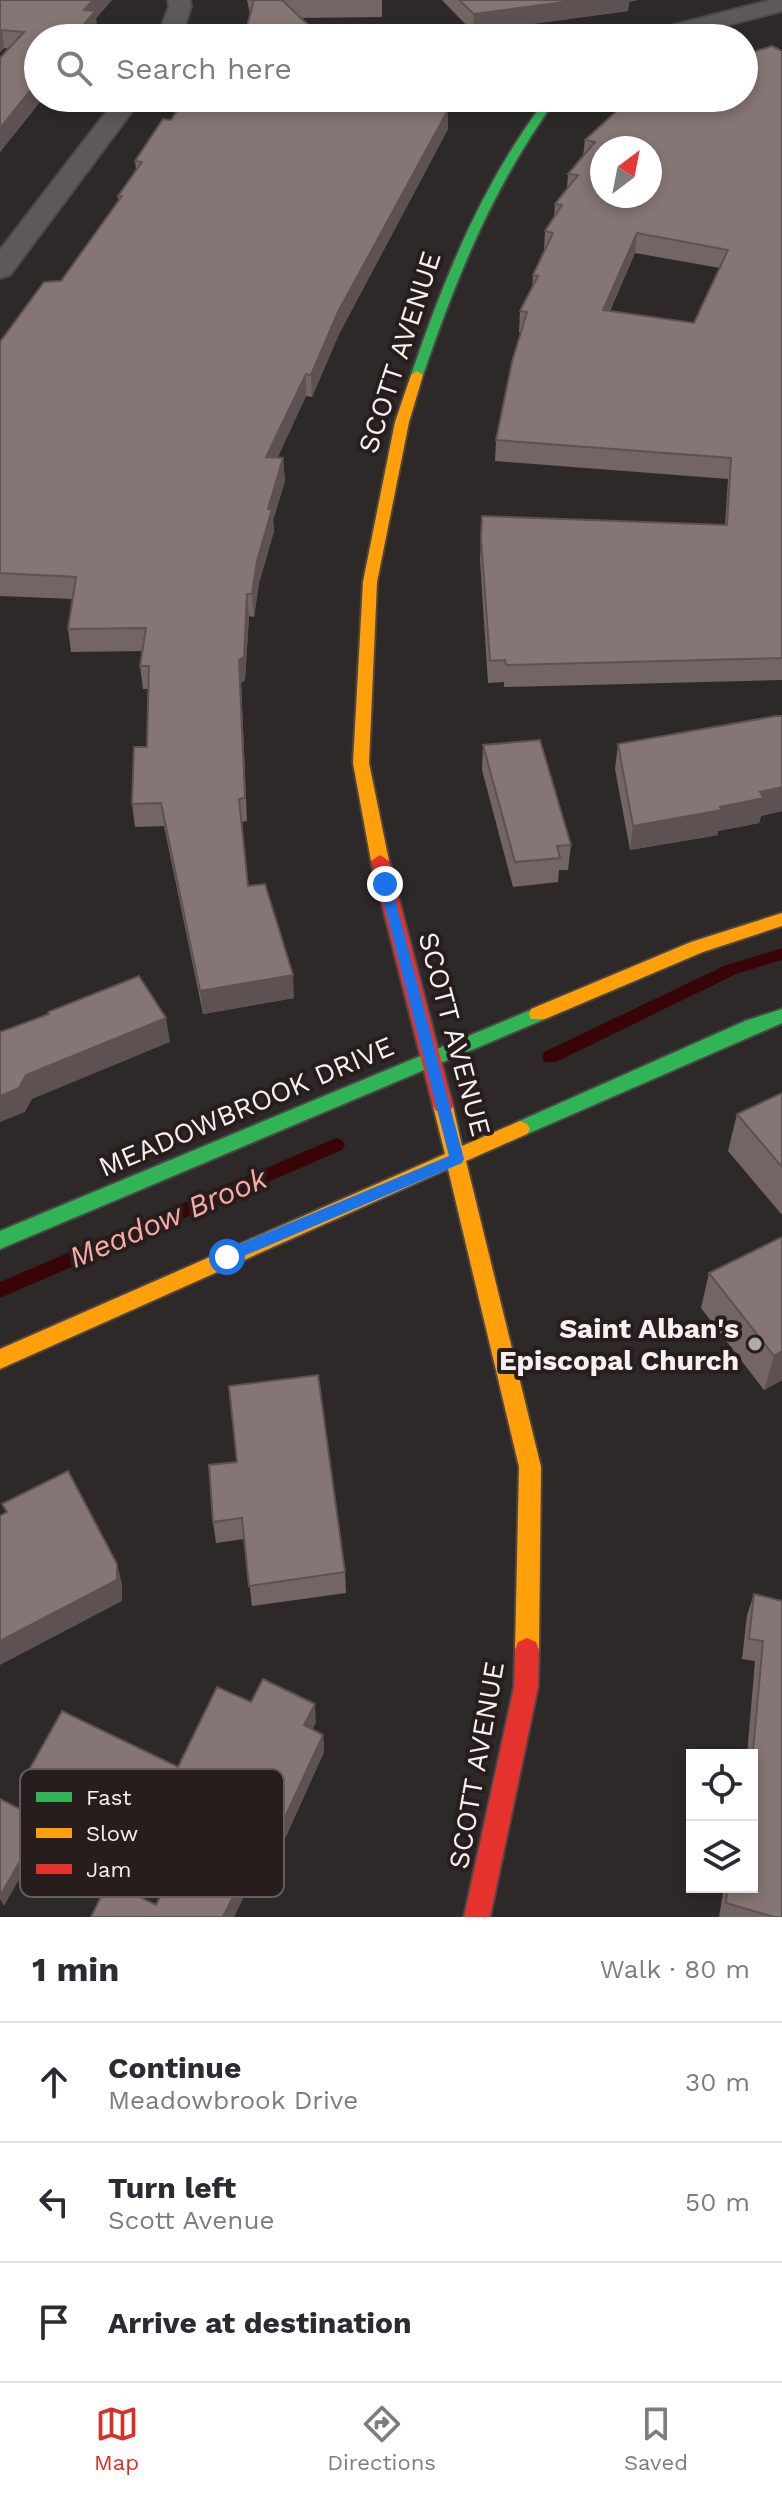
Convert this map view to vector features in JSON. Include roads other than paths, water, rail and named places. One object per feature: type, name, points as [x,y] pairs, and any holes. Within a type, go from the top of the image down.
[{"type":"street","points":[[174,24],[180,7],[179,0]]},
{"type":"street","points":[[703,24],[774,5]]},
{"type":"street","points":[[0,269],[119,112]]},
{"type":"street","name":"SCOTT AVENUE","points":[[477,1917],[526,1687],[530,1467],[457,1159],[385,884],[361,763],[370,582],[402,422],[447,285],[474,223],[541,112]]},
{"type":"street","name":"MEADOWBROOK DRIVE","points":[[0,1240],[697,947],[782,919]]},
{"type":"street","points":[[0,1359],[752,1026],[782,1016]]},
{"type":"waterway","name":"Meadow Brook","points":[[550,1057],[730,970],[782,954]]},
{"type":"waterway","name":"Meadow Brook","points":[[0,1290],[336,1145]]},
{"type":"place","name":"Saint Alban's Episcopal Church","points":[[755,1344]]}]
